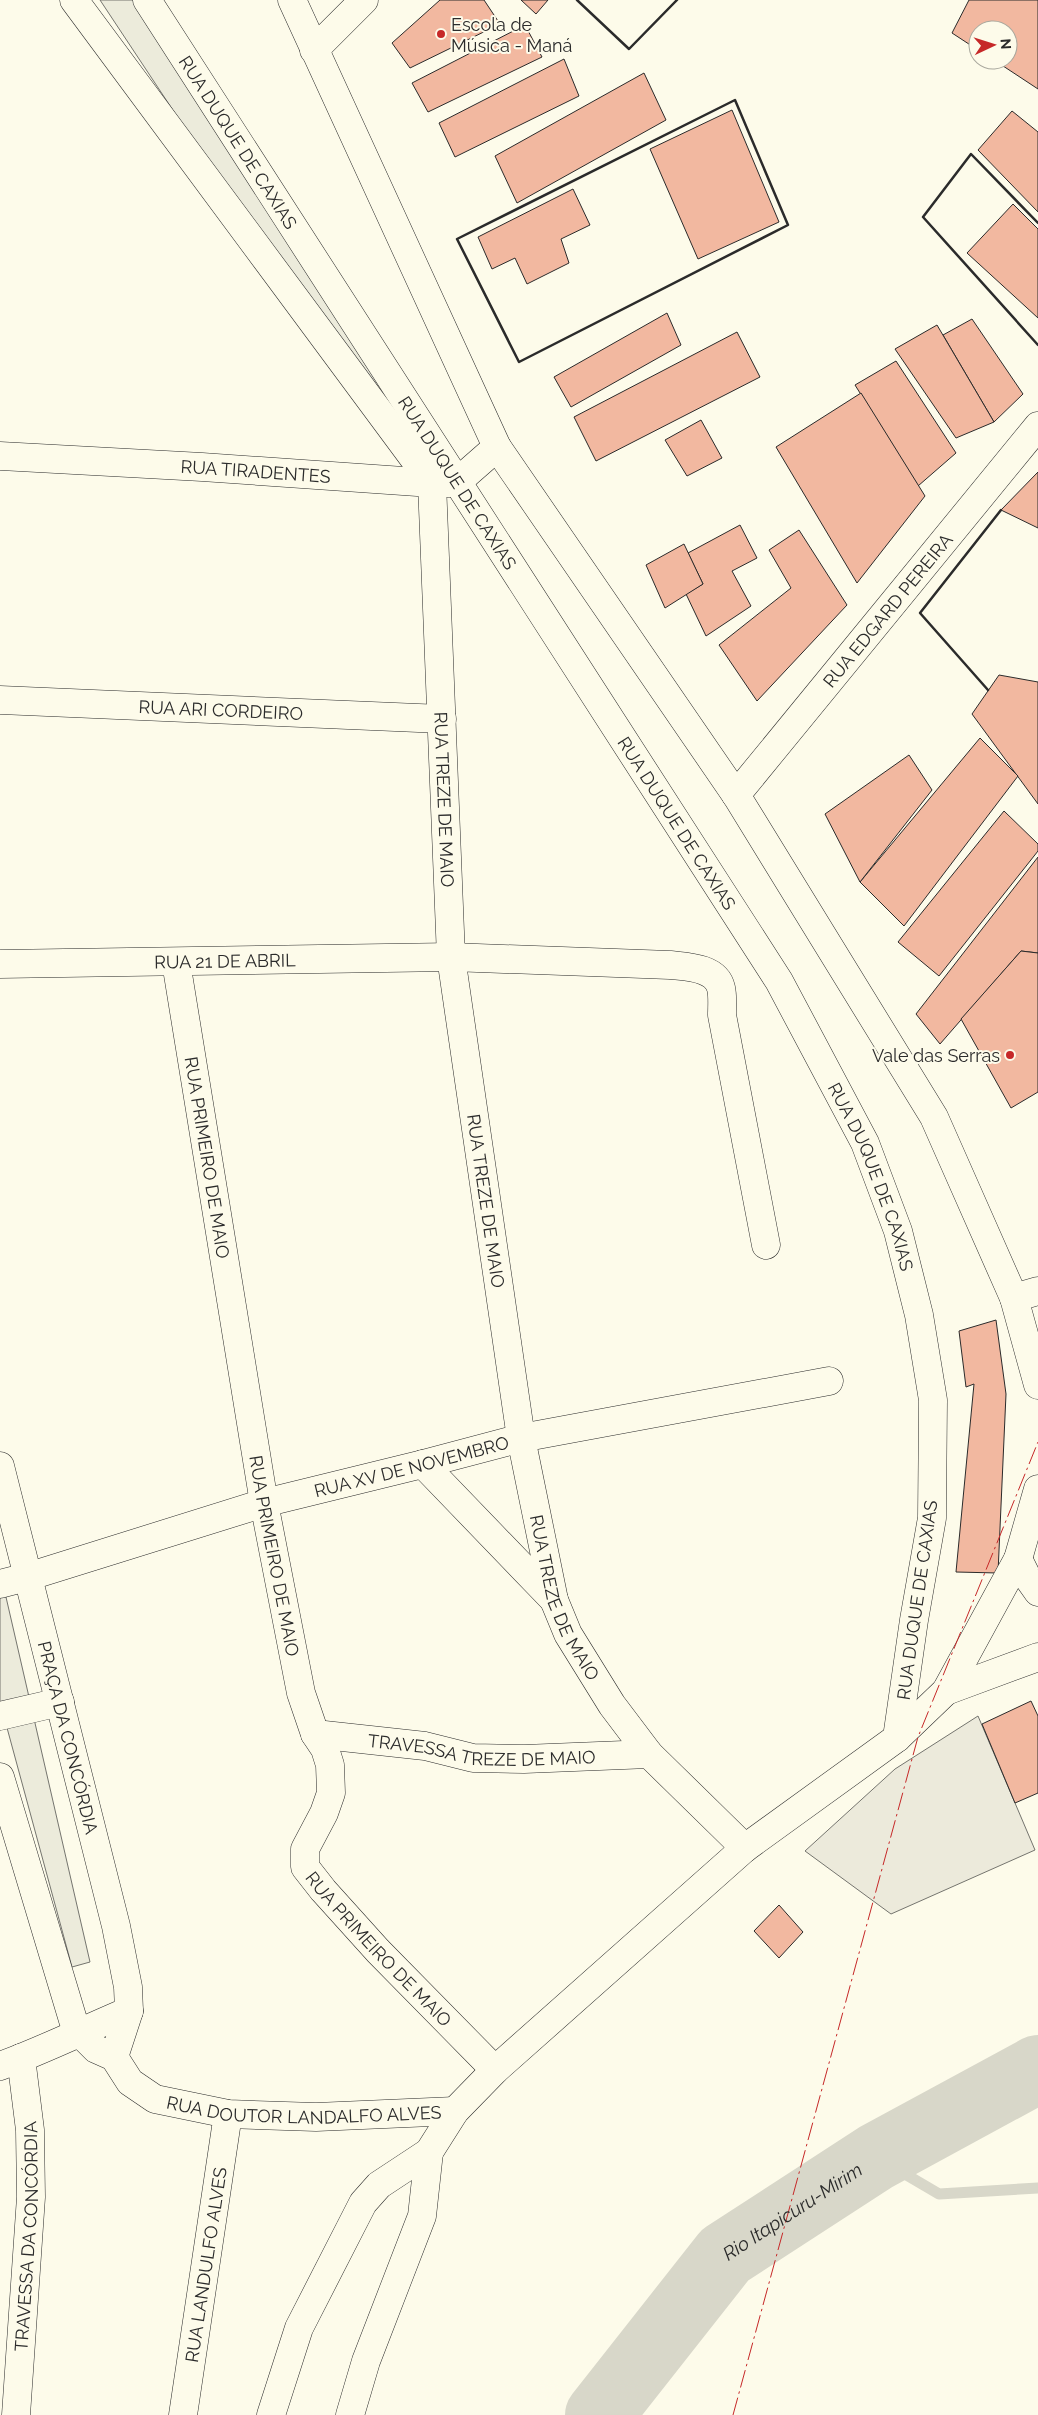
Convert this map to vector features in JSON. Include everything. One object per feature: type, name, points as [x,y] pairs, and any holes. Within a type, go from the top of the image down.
[{"type":"street","name":"RUA DUQUE DE CAXIAS","points":[[74,0],[444,483]]},
{"type":"street","name":"RUA DUQUE DE CAXIAS","points":[[147,0],[444,483],[779,981],[864,1143],[898,1230],[919,1315],[933,1410],[932,1518],[914,1620],[897,1738]]},
{"type":"street","points":[[292,0],[498,447],[736,795],[934,1117],[1026,1295],[1038,1385]]},
{"type":"street","points":[[314,50],[364,0]]},
{"type":"street","name":"RUA EDGARD PEREIRA","points":[[736,795],[1038,426]]},
{"type":"street","points":[[444,483],[498,447]]},
{"type":"street","name":"RUA TIRADENTES","points":[[0,456],[202,466],[444,483]]},
{"type":"street","name":"RUA TREZE DE MAIO","points":[[444,483],[442,719],[451,957],[521,1438],[554,1600],[568,1634],[612,1705],[649,1754],[745,1848]]},
{"type":"street","name":"RUA ARI CORDEIRO","points":[[0,700],[442,719]]},
{"type":"street","points":[[451,957],[670,966],[704,970],[715,977],[721,986],[722,1015],[766,1245]]},
{"type":"street","name":"RUA 21 DE ABRIL","points":[[0,964],[451,957]]},
{"type":"street","name":"RUA PRIMEIRO DE MAIO","points":[[176,962],[264,1503],[301,1693],[315,1734],[325,1749],[330,1765],[331,1793],[324,1814],[305,1850],[305,1867],[323,1890],[378,1951],[495,2070]]},
{"type":"street","name":"RUA XV DE NOVEMBRO","points":[[0,1584],[264,1503],[521,1438],[828,1381]]},
{"type":"street","points":[[422,1464],[554,1600]]},
{"type":"street","name":"PRAÇA DA CONCÓRDIA","points":[[0,1466],[116,1926],[128,1988],[129,2011]]},
{"type":"street","points":[[271,2415],[299,2328],[363,2202],[380,2185],[429,2152],[455,2111],[495,2070],[745,1848],[897,1738],[946,1691],[1018,1559],[1038,1489]]},
{"type":"street","points":[[1018,1559],[1038,1592]]},
{"type":"street","points":[[946,1691],[1038,1657]]},
{"type":"street","points":[[0,1716],[60,1702]]},
{"type":"street","name":"TRAVESSA TREZE DE MAIO","points":[[315,1734],[425,1746],[472,1758],[524,1759],[649,1754]]},
{"type":"street","points":[[0,1777],[66,2003],[78,2032]]},
{"type":"street","points":[[11,2062],[46,2049],[78,2032],[129,2011]]},
{"type":"street","points":[[114,2057],[129,2011]]},
{"type":"street","name":"RUA DOUTOR LANDALFO ALVES","points":[[78,2032],[96,2049],[114,2057],[130,2082],[155,2099],[228,2114],[316,2117],[455,2111]]},
{"type":"street","name":"TRAVESSA DA CONCÓRDIA","points":[[11,2062],[30,2130],[31,2197],[16,2415]]},
{"type":"street","name":"RUA LANDULFO ALVES","points":[[183,2415],[228,2114]]},
{"type":"street","points":[[350,2415],[366,2361],[422,2216],[429,2152]]},
{"type":"shaded area","points":[[100,0],[141,0],[398,410],[376,428],[249,225]]},
{"type":"shaded area","points":[[0,1571],[90,1962],[72,1967],[0,1702]]},
{"type":"shaded area","points":[[978,1716],[1035,1850],[891,1914],[805,1851],[895,1769]]},
{"type":"building","name":"Escola de Música - Maná","points":[[440,0],[484,0],[500,24],[410,68],[392,43]]},
{"type":"building","points":[[521,0],[548,0],[536,14]]},
{"type":"building","points":[[969,0],[1038,0],[1038,89],[1009,70],[1018,70],[1018,20],[968,20],[968,43],[952,33]]},
{"type":"building","points":[[525,25],[542,57],[428,112],[412,83]]},
{"type":"building","points":[[564,59],[579,96],[455,157],[439,123]]},
{"type":"building","points":[[644,73],[666,120],[517,203],[495,156]]},
{"type":"building","points":[[732,110],[779,222],[698,259],[650,149]]},
{"type":"building","points":[[1012,111],[1038,132],[1038,212],[978,150]]},
{"type":"building","points":[[573,189],[590,225],[561,239],[569,263],[527,284],[515,258],[492,269],[478,237]]},
{"type":"building","points":[[1013,204],[1038,229],[1038,318],[967,253]]},
{"type":"building","points":[[667,313],[681,345],[571,407],[554,377]]},
{"type":"building","points":[[972,319],[1023,394],[994,422],[943,335]]},
{"type":"building","points":[[937,325],[994,422],[956,438],[895,349]]},
{"type":"building","points":[[737,332],[760,377],[596,461],[574,417]]},
{"type":"building","points":[[896,361],[956,453],[918,486],[855,385]]},
{"type":"building","points":[[861,393],[925,496],[857,583],[776,447]]},
{"type":"building","points":[[701,420],[722,458],[687,476],[665,440]]},
{"type":"building","points":[[1038,472],[1038,528],[1001,510]]},
{"type":"building","points":[[740,525],[757,558],[732,571],[751,606],[706,636],[686,594],[703,584],[688,553]]},
{"type":"building","points":[[799,530],[847,605],[757,701],[719,645],[791,588],[769,550]]},
{"type":"building","points":[[684,544],[703,584],[665,608],[646,565]]},
{"type":"building","points":[[999,675],[1038,682],[1038,804],[972,714]]},
{"type":"building","points":[[980,738],[1018,776],[904,926],[860,882]]},
{"type":"building","points":[[909,755],[932,790],[860,882],[825,814]]},
{"type":"building","points":[[1004,811],[1038,844],[1038,851],[939,976],[898,942]]},
{"type":"building","points":[[1038,857],[1038,953],[1021,951],[940,1044],[916,1014]]},
{"type":"building","name":"Vale das Serras","points":[[1021,951],[1038,953],[1038,1092],[1011,1108],[961,1019]]},
{"type":"building","points":[[996,1320],[1006,1394],[998,1573],[956,1572],[974,1384],[966,1387],[959,1331]]},
{"type":"building","points":[[1031,1701],[1038,1716],[1038,1793],[1015,1803],[982,1724]]},
{"type":"building","points":[[779,1905],[803,1932],[779,1958],[754,1931]]},
{"type":"waterway","name":"Rio Itapicuru-Mirim","points":[[599,2415],[725,2255],[876,2157],[1038,2069]]},
{"type":"waterway","points":[[876,2157],[939,2194],[1038,2188]]},
{"type":"wall","points":[[577,0],[629,49],[677,0]]},
{"type":"wall","points":[[735,100],[788,225],[519,362],[457,239],[735,100]]},
{"type":"wall","points":[[1038,223],[971,154],[923,217],[1038,345]]},
{"type":"wall","points":[[988,690],[920,613],[1001,510]]},
{"type":"power","points":[[733,2415],[918,1737],[1038,1442]]},
{"type":"place","name":"Escola de Música - Maná","points":[[441,34]]},
{"type":"place","name":"Vale das Serras","points":[[1010,1055]]}]
